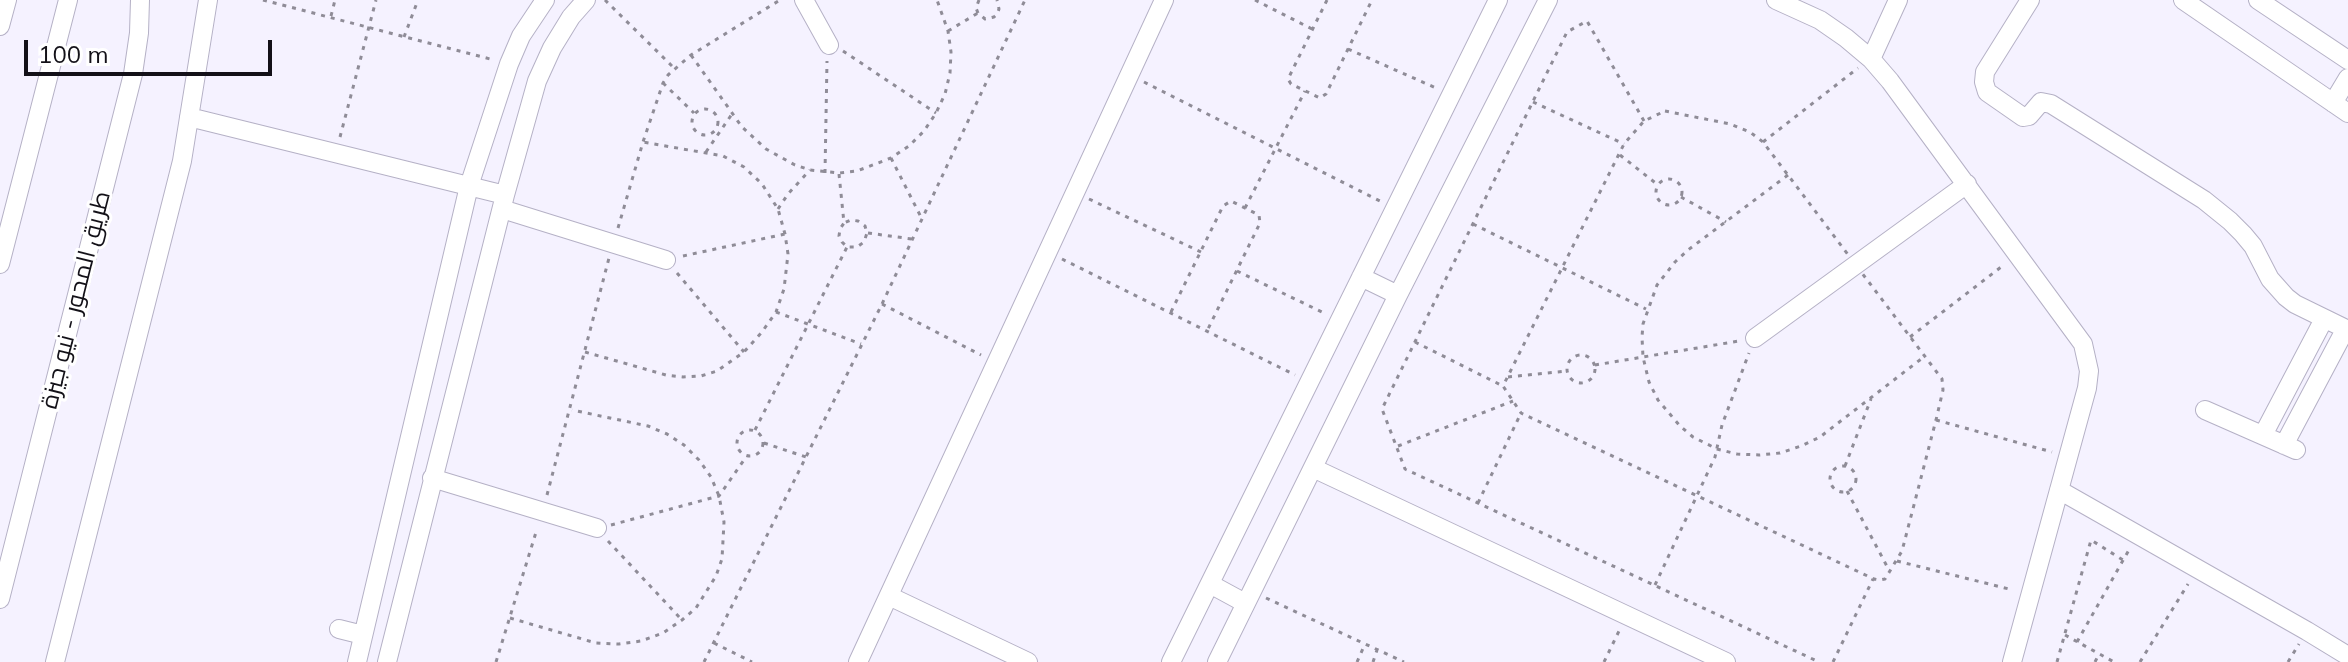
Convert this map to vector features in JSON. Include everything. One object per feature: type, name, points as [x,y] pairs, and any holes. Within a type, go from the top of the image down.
[{"type":"street","points":[[0,26],[7,0]]},
{"type":"street","points":[[0,264],[3,236],[68,0]]},
{"type":"street","name":"طريق المحور - نيو جيزة","points":[[0,599],[133,74],[140,0]]},
{"type":"street","points":[[55,662],[182,161],[208,0]]},
{"type":"street","points":[[357,662],[469,186],[509,64],[521,36],[545,0]]},
{"type":"street","points":[[387,662],[432,478],[537,81],[552,48],[571,17],[586,0]]},
{"type":"street","points":[[804,0],[828,43]]},
{"type":"street","points":[[858,662],[1164,0]]},
{"type":"street","points":[[1171,662],[1498,0]]},
{"type":"street","points":[[1217,662],[1548,0]]},
{"type":"street","points":[[1776,0],[1820,20],[1871,59],[2072,327],[2088,358],[2087,388],[2012,662]]},
{"type":"street","points":[[1871,59],[1898,0]]},
{"type":"street","points":[[2030,0],[1985,72],[1987,92],[2023,117],[2032,114],[2041,102],[2051,104],[2216,209],[2253,246],[2277,288],[2295,304],[2346,330],[2290,448],[2205,410]]},
{"type":"street","points":[[2183,0],[2340,108],[2348,78]]},
{"type":"street","points":[[2258,0],[2280,6],[2348,60]]},
{"type":"street","points":[[189,117],[469,186],[613,244],[666,260]]},
{"type":"street","points":[[1755,338],[1967,184]]},
{"type":"street","points":[[1361,277],[1398,295]]},
{"type":"street","points":[[2263,435],[2324,319]]},
{"type":"street","points":[[1313,468],[1726,662]]},
{"type":"street","points":[[432,478],[597,528]]},
{"type":"street","points":[[2059,490],[2348,656]]},
{"type":"street","points":[[385,541],[414,550]]},
{"type":"street","points":[[1210,584],[1248,597]]},
{"type":"street","points":[[889,596],[1028,662]]},
{"type":"street","points":[[339,629],[363,635]]},
{"type":"path","points":[[263,0],[509,64]]},
{"type":"path","points":[[330,17],[335,0]]},
{"type":"path","points":[[336,152],[376,0]]},
{"type":"path","points":[[404,37],[418,0]]},
{"type":"path","points":[[605,0],[674,68]]},
{"type":"path","points":[[496,662],[571,409],[613,244],[663,83],[674,68],[691,55],[780,0]]},
{"type":"path","points":[[691,55],[732,114],[766,149],[795,165],[825,173],[875,166],[916,139],[936,113],[950,73],[951,52],[948,31],[937,0]]},
{"type":"path","points":[[979,0],[976,8],[985,19],[994,17],[999,9],[997,0]]},
{"type":"path","points":[[704,662],[882,304],[1025,0]]},
{"type":"path","points":[[1255,0],[1312,29]]},
{"type":"path","points":[[1327,0],[1288,79],[1291,84],[1320,98],[1324,97],[1372,0]]},
{"type":"path","points":[[948,31],[978,13]]},
{"type":"path","points":[[1644,121],[1587,21],[1567,32],[1382,409],[1405,469],[1819,662]]},
{"type":"path","points":[[828,43],[936,113]]},
{"type":"path","points":[[825,173],[828,43]]},
{"type":"path","points":[[1348,49],[1451,95]]},
{"type":"path","points":[[1763,142],[1871,59]]},
{"type":"path","points":[[1130,75],[1396,209]]},
{"type":"path","points":[[663,83],[694,113]]},
{"type":"path","points":[[1245,208],[1305,91]]},
{"type":"path","points":[[1533,102],[1624,144]]},
{"type":"path","points":[[705,108],[715,113],[718,124],[715,130],[699,133],[692,124],[694,113],[705,108]]},
{"type":"path","points":[[1415,342],[1503,386],[1521,413],[1874,579],[1885,579],[1902,551],[1944,384],[1763,142],[1750,132],[1730,124],[1665,111],[1644,121],[1618,154],[1503,386]]},
{"type":"path","points":[[706,152],[732,114]]},
{"type":"path","points":[[585,352],[666,375],[701,376],[717,371],[744,352],[762,332],[776,312],[788,272],[785,234],[778,209],[762,184],[744,167],[723,156],[643,142]]},
{"type":"path","points":[[1618,154],[1658,185]]},
{"type":"path","points":[[891,158],[922,219]]},
{"type":"path","points":[[778,209],[810,170]]},
{"type":"path","points":[[839,173],[844,223]]},
{"type":"path","points":[[1667,179],[1677,182],[1681,197],[1673,204],[1662,204],[1656,195],[1658,185],[1667,179]]},
{"type":"path","points":[[1075,192],[1201,252]]},
{"type":"path","points":[[1681,197],[1726,222]]},
{"type":"path","points":[[1170,313],[1226,202],[1231,201],[1259,215],[1261,219],[1207,331]]},
{"type":"path","points":[[851,220],[865,226],[867,233],[864,242],[857,247],[847,247],[839,236],[844,223],[851,220]]},
{"type":"path","points":[[1473,224],[1647,309]]},
{"type":"path","points":[[867,233],[912,239]]},
{"type":"path","points":[[744,352],[666,260],[785,234]]},
{"type":"path","points":[[755,430],[847,247]]},
{"type":"path","points":[[1048,252],[1310,382]]},
{"type":"path","points":[[1910,337],[2018,254]]},
{"type":"path","points":[[1237,271],[1340,321]]},
{"type":"path","points":[[882,304],[997,363]]},
{"type":"path","points":[[776,312],[861,344]]},
{"type":"path","points":[[1595,365],[1755,338]]},
{"type":"path","points":[[1655,585],[1717,449],[1722,425],[1755,338]]},
{"type":"path","points":[[1581,355],[1592,359],[1595,365],[1594,376],[1584,383],[1573,381],[1567,371],[1570,360],[1581,355]]},
{"type":"path","points":[[1508,377],[1567,371]]},
{"type":"path","points":[[1845,466],[1872,398]]},
{"type":"path","points":[[1397,447],[1513,401]]},
{"type":"path","points":[[510,618],[596,643],[641,641],[663,633],[696,608],[707,593],[722,559],[724,522],[719,496],[711,477],[684,445],[648,426],[571,409]]},
{"type":"path","points":[[1478,503],[1521,413]]},
{"type":"path","points":[[1936,420],[2068,456]]},
{"type":"path","points":[[747,430],[755,430],[761,435],[763,443],[761,451],[754,456],[746,457],[736,447],[737,439],[747,430]]},
{"type":"path","points":[[763,443],[806,457]]},
{"type":"path","points":[[682,620],[597,528],[719,496],[746,457]]},
{"type":"path","points":[[1845,466],[1856,478],[1855,484],[1847,491],[1837,491],[1830,483],[1835,469],[1845,466]]},
{"type":"path","points":[[1847,491],[1890,572]]},
{"type":"path","points":[[2077,642],[2138,534]]},
{"type":"path","points":[[2057,662],[2091,540],[2123,560]]},
{"type":"path","points":[[1897,561],[2031,595]]},
{"type":"path","points":[[2140,662],[2198,569]]},
{"type":"path","points":[[1833,662],[1874,579]]},
{"type":"path","points":[[1248,597],[1404,662]]},
{"type":"path","points":[[1604,662],[1626,615]]},
{"type":"path","points":[[2065,635],[2114,662]]},
{"type":"path","points":[[714,643],[752,662]]},
{"type":"path","points":[[1357,662],[1365,644]]},
{"type":"path","points":[[1373,662],[1377,650]]},
{"type":"path","points":[[2095,662],[2099,654]]}]
